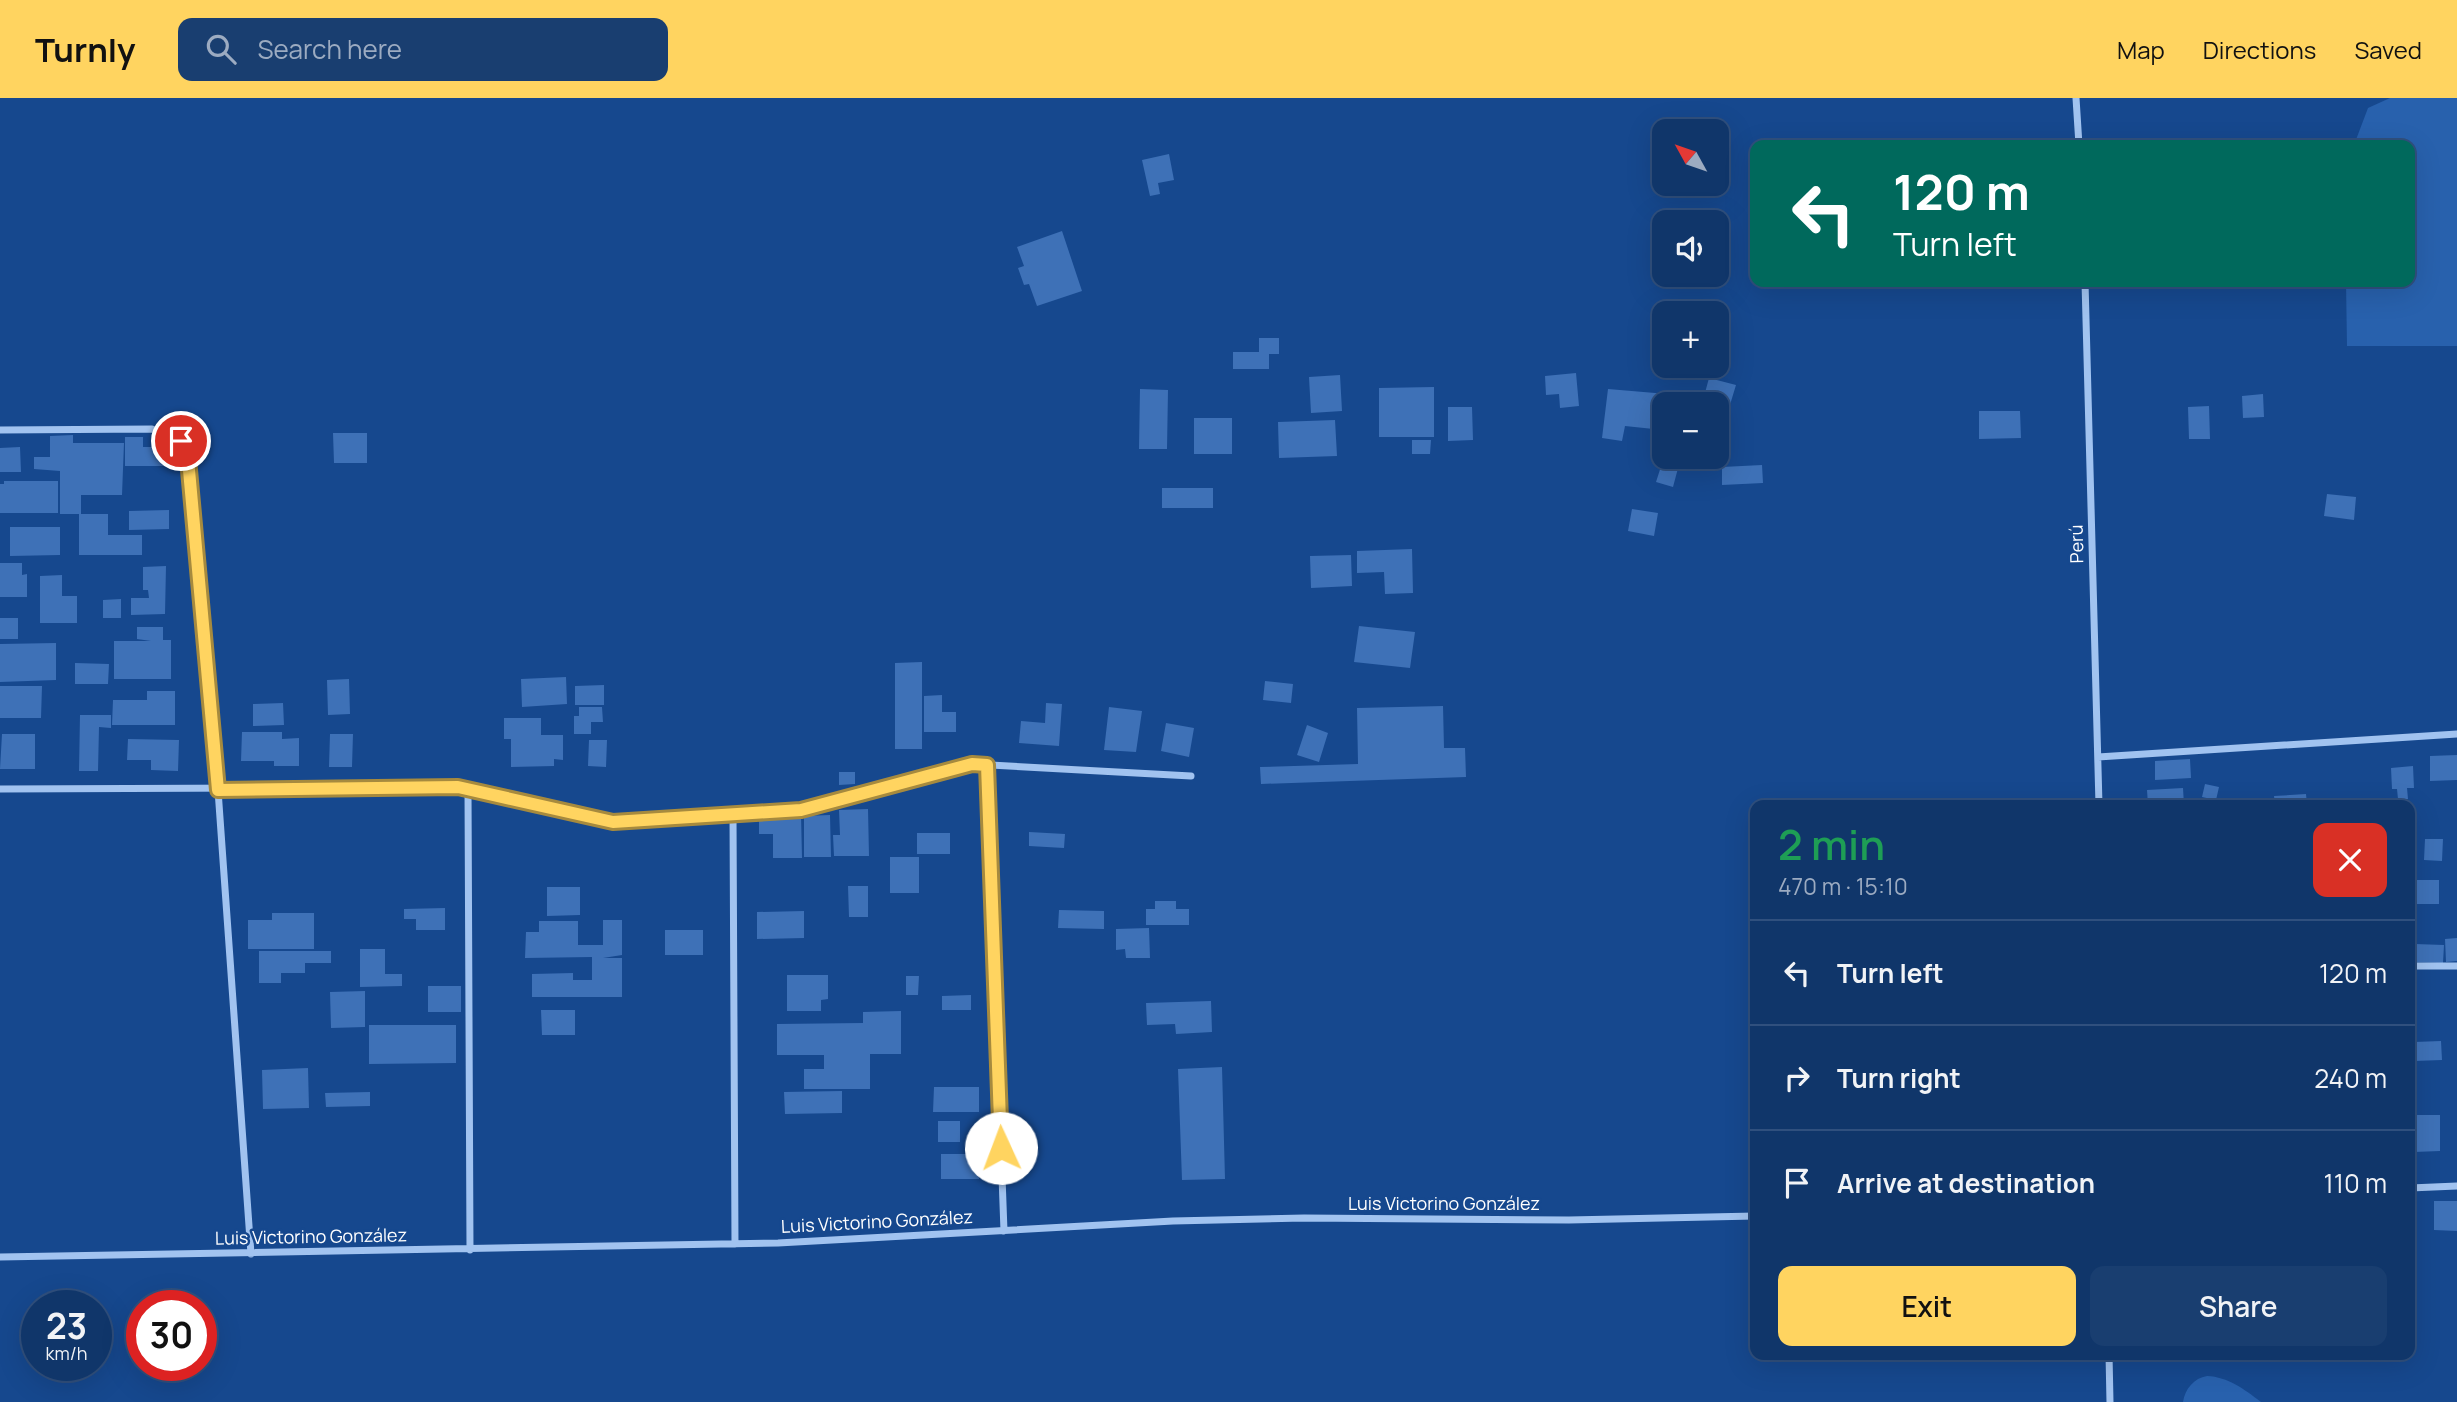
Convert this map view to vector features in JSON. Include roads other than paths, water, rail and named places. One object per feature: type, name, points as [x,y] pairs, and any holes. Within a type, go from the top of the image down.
[{"type":"street","points":[[2076,98],[2079,140]]},
{"type":"street","name":"Perú","points":[[2085,287],[2099,800]]},
{"type":"street","points":[[0,430],[152,429],[181,441],[188,459],[218,790],[251,1254]]},
{"type":"street","points":[[2098,757],[2457,734]]},
{"type":"street","points":[[0,789],[468,789],[613,822],[801,810],[972,764],[1191,776]]},
{"type":"street","points":[[987,765],[1004,1231]]},
{"type":"street","points":[[468,789],[470,1250]]},
{"type":"street","points":[[733,814],[735,1244]]},
{"type":"street","points":[[2415,966],[2457,966]]},
{"type":"street","points":[[2415,1188],[2457,1186]]},
{"type":"street","name":"Luis Victorino González","points":[[0,1257],[735,1244],[1172,1221],[1304,1218],[1569,1220],[1750,1216]]},
{"type":"street","points":[[2109,1360],[2110,1402]]}]
